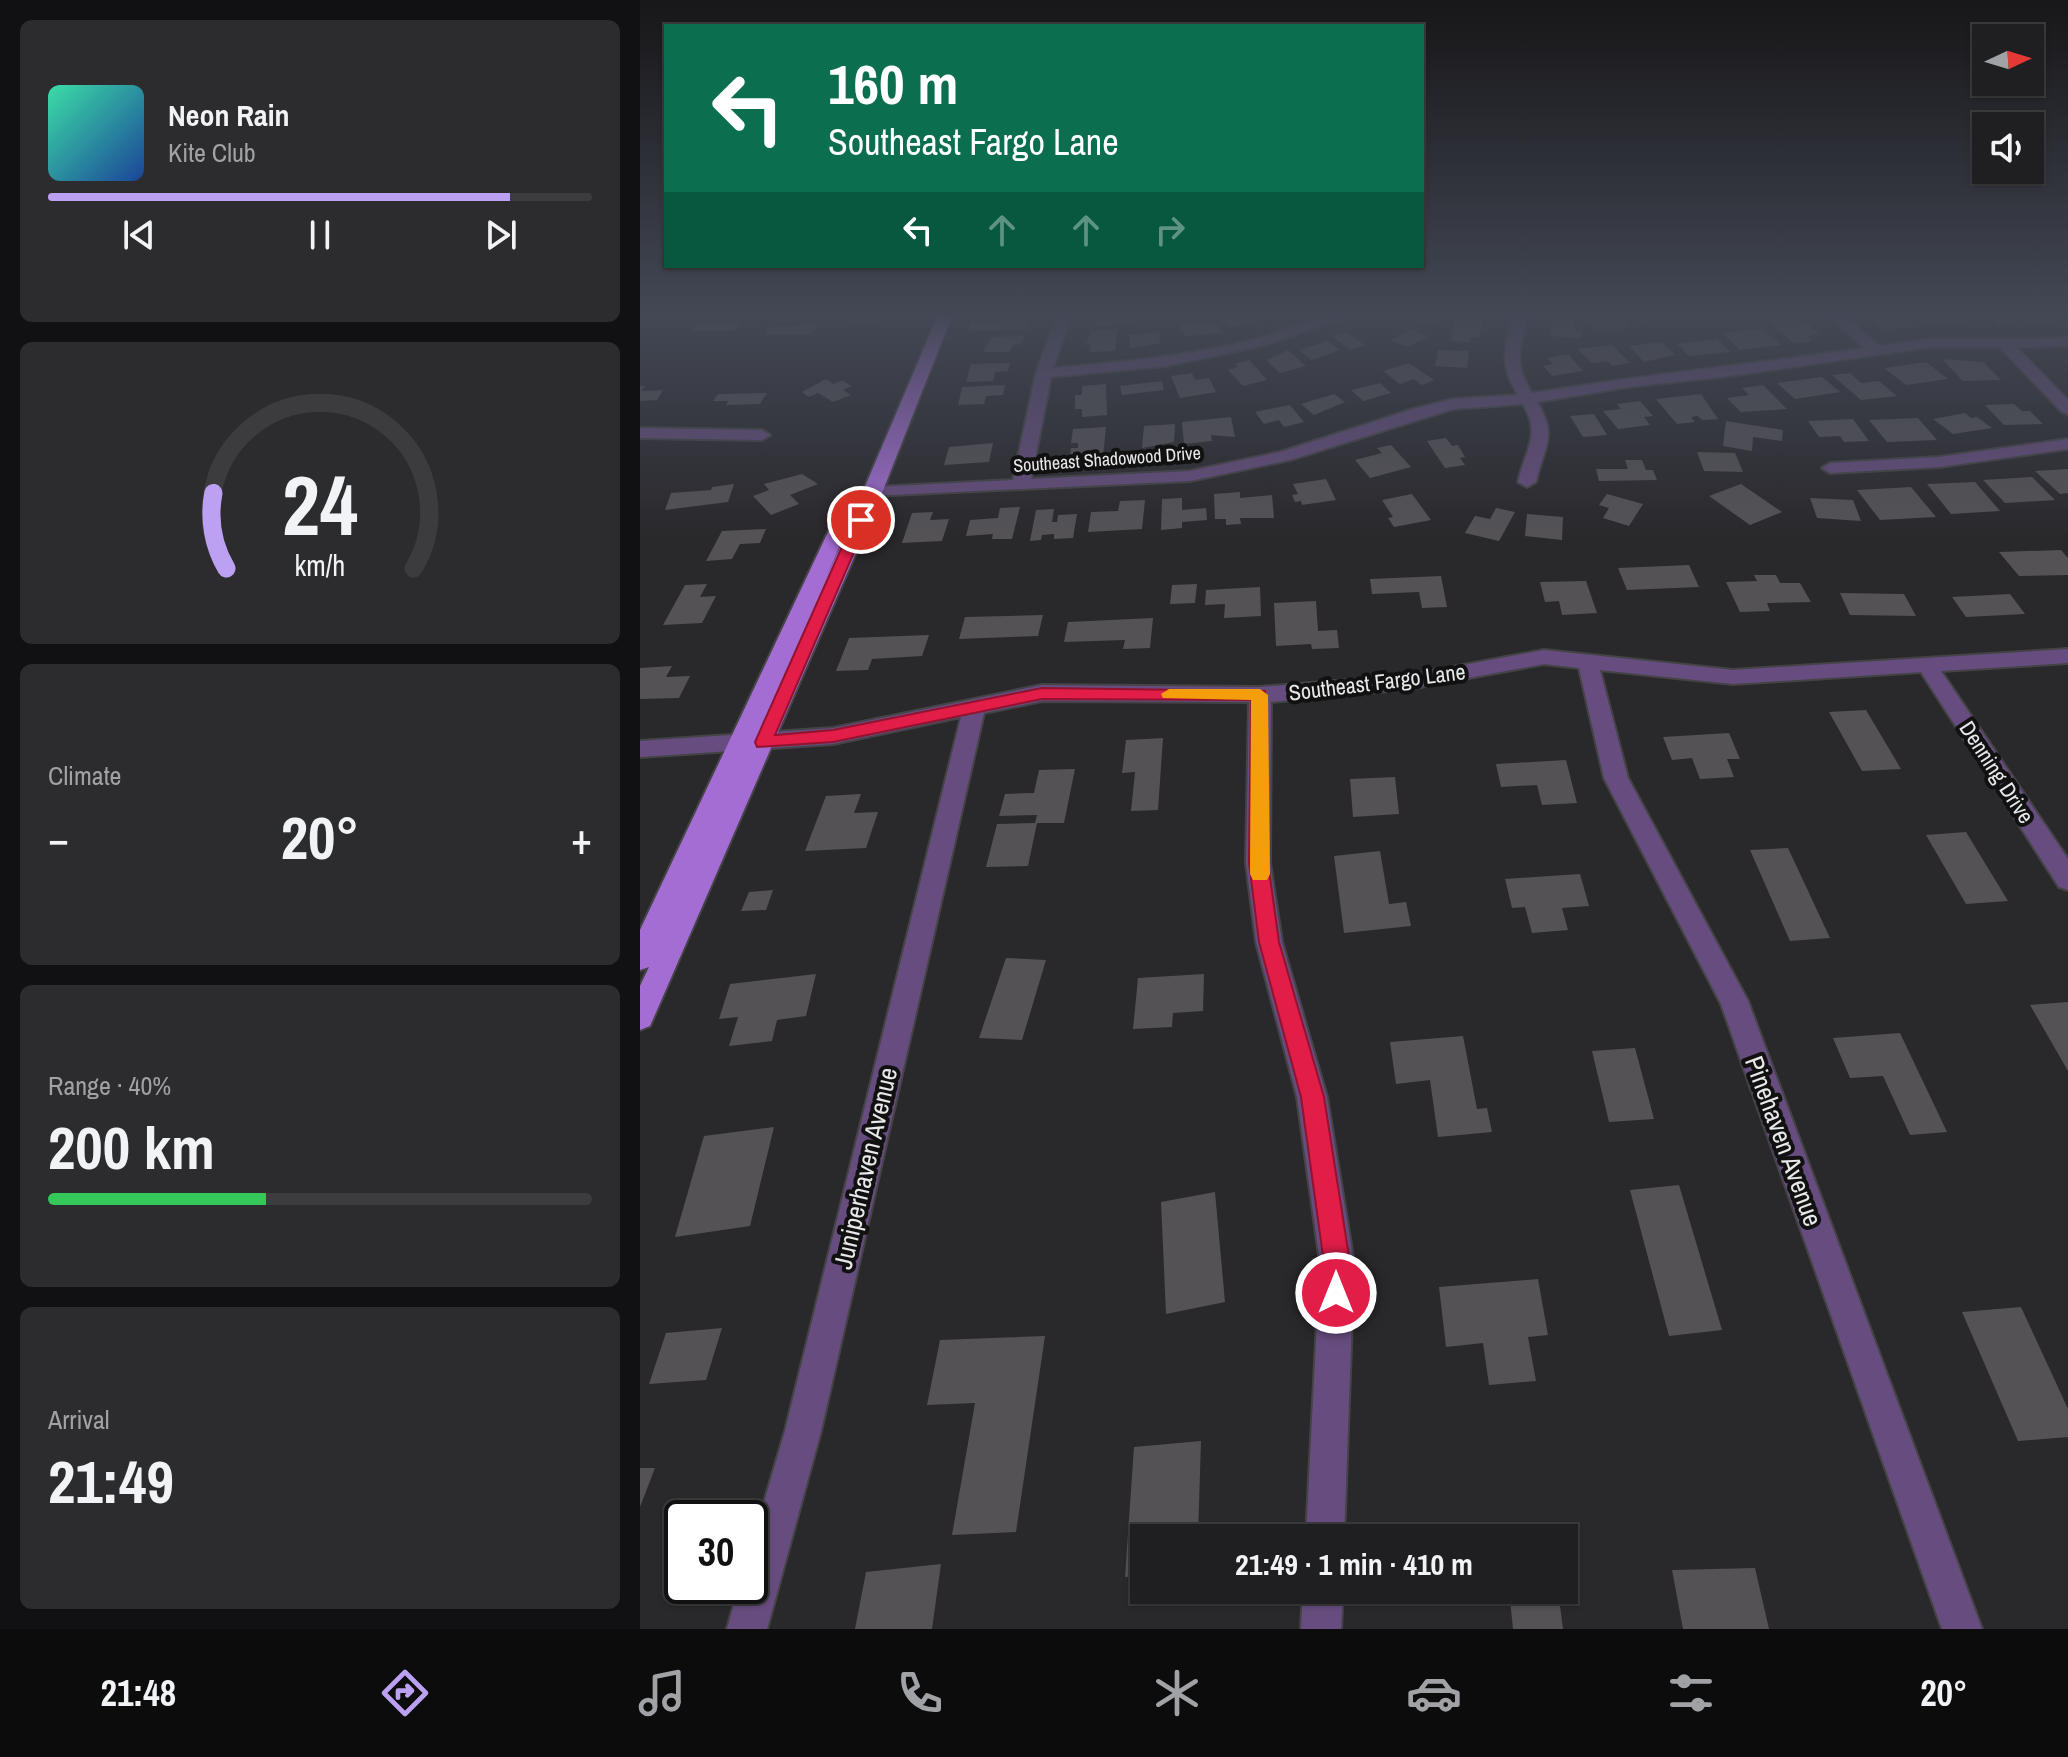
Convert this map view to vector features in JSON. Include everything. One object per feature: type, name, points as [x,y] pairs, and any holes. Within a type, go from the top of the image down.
[{"type":"main road","points":[[864,493],[902,389]]},
{"type":"main road","points":[[640,1017],[752,743],[911,389]]},
{"type":"main road","points":[[640,958],[752,743]]},
{"type":"street","points":[[1021,485],[1041,389]]},
{"type":"street","points":[[1521,389],[1539,417],[1542,438],[1532,458],[1527,482]]},
{"type":"street","name":"Southeast Shadowood Drive","points":[[864,493],[1190,476],[1284,456],[1419,412],[1586,389]]},
{"type":"street","points":[[2049,389],[2068,409]]},
{"type":"street","points":[[640,433],[762,435]]},
{"type":"street","points":[[1830,468],[1939,462],[2068,444]]},
{"type":"street","name":"Southeast Fargo Lane","points":[[640,749],[833,736],[1042,693],[1260,695],[1410,682],[1544,657],[1733,677],[2068,656]]},
{"type":"street","name":"Pinehaven Avenue","points":[[1588,662],[1616,778],[1734,1001],[1962,1629]]},
{"type":"street","name":"Denning Drive","points":[[1926,664],[2068,880]]},
{"type":"street","points":[[1260,695],[1258,863],[1269,942],[1312,1097],[1337,1263],[1326,1524]]},
{"type":"street","name":"Juniperhaven Avenue","points":[[747,1629],[803,1431],[975,705]]},
{"type":"street","points":[[1321,1629],[1322,1604]]},
{"type":"building","points":[[640,389],[663,390],[657,400],[640,401]]},
{"type":"building","points":[[808,389],[845,389],[851,395],[833,402],[818,393],[809,397],[802,392]]},
{"type":"building","points":[[962,389],[1004,389],[1003,395],[986,396],[984,404],[958,405]]},
{"type":"building","points":[[1082,389],[1106,389],[1107,415],[1082,417],[1082,409],[1075,409],[1075,395],[1082,395]]},
{"type":"building","points":[[1121,389],[1164,390],[1122,395]]},
{"type":"building","points":[[1176,389],[1215,389],[1216,392],[1180,398]]},
{"type":"building","points":[[1387,389],[1391,393],[1363,401],[1351,390]]},
{"type":"building","points":[[1743,389],[1767,389],[1787,409],[1741,412],[1727,398],[1749,395]]},
{"type":"building","points":[[1784,389],[1836,389],[1840,392],[1795,399]]},
{"type":"building","points":[[1848,389],[1889,389],[1897,396],[1861,400]]},
{"type":"building","points":[[767,393],[760,404],[726,405],[728,401],[713,401],[718,394]]},
{"type":"building","points":[[1334,394],[1345,402],[1314,415],[1301,404]]},
{"type":"building","points":[[1701,394],[1718,419],[1702,420],[1698,416],[1691,417],[1695,422],[1677,424],[1656,399]]},
{"type":"building","points":[[1640,401],[1653,416],[1644,417],[1650,425],[1618,429],[1603,411],[1621,409],[1617,404]]},
{"type":"building","points":[[2014,404],[2022,411],[2030,411],[2043,424],[2004,425],[1985,405]]},
{"type":"building","points":[[1290,405],[1304,422],[1284,427],[1279,420],[1264,424],[1255,412]]},
{"type":"building","points":[[1965,413],[1992,428],[1953,434],[1933,419]]},
{"type":"building","points":[[1594,414],[1607,435],[1583,437],[1570,416]]},
{"type":"building","points":[[1231,417],[1235,437],[1211,435],[1212,441],[1184,444],[1182,422]]},
{"type":"building","points":[[1918,418],[1937,440],[1887,442],[1869,420]]},
{"type":"building","points":[[1853,419],[1869,441],[1844,442],[1840,436],[1819,437],[1808,421]]},
{"type":"building","points":[[1726,421],[1783,430],[1782,441],[1753,437],[1752,451],[1723,446]]},
{"type":"building","points":[[1175,424],[1174,442],[1142,448],[1144,426]]},
{"type":"building","points":[[1106,427],[1103,457],[1070,457],[1071,448],[1078,448],[1078,443],[1071,443],[1073,429]]},
{"type":"building","points":[[1446,438],[1452,446],[1458,445],[1465,457],[1460,458],[1465,465],[1445,468],[1427,441]]},
{"type":"building","points":[[993,443],[989,462],[944,465],[949,447]]},
{"type":"building","points":[[1391,445],[1411,467],[1370,478],[1355,460],[1382,453],[1377,448]]},
{"type":"building","points":[[1697,452],[1735,453],[1743,472],[1704,471]]},
{"type":"building","points":[[1625,460],[1642,460],[1646,470],[1653,470],[1657,480],[1599,481],[1596,469],[1628,469]]},
{"type":"building","points":[[2068,469],[2068,493],[2060,494],[2035,471]]},
{"type":"building","points":[[802,474],[818,484],[790,495],[799,504],[771,515],[753,496],[769,490],[764,484]]},
{"type":"building","points":[[2032,477],[2055,500],[2005,503],[1983,480]]},
{"type":"building","points":[[1326,479],[1336,500],[1302,505],[1301,501],[1295,502],[1292,495],[1298,494],[1293,484]]},
{"type":"building","points":[[1975,482],[2000,511],[1951,514],[1927,484]]},
{"type":"building","points":[[734,484],[728,502],[665,510],[671,493],[711,490],[712,487]]},
{"type":"building","points":[[1741,484],[1782,512],[1750,525],[1709,496]]},
{"type":"building","points":[[1911,487],[1936,517],[1880,520],[1857,490]]},
{"type":"building","points":[[1240,492],[1240,498],[1272,495],[1274,518],[1240,518],[1241,524],[1226,525],[1226,519],[1215,519],[1214,494]]},
{"type":"building","points":[[1412,494],[1431,520],[1394,527],[1388,518],[1393,517],[1382,500]]},
{"type":"building","points":[[1607,494],[1643,504],[1629,526],[1603,518],[1609,508],[1599,505]]},
{"type":"building","points":[[1182,498],[1182,510],[1206,508],[1207,520],[1182,522],[1182,528],[1161,530],[1162,499]]},
{"type":"building","points":[[1810,498],[1853,500],[1861,521],[1817,518]]},
{"type":"building","points":[[1145,500],[1142,529],[1088,532],[1091,512],[1118,511],[1120,501]]},
{"type":"building","points":[[1020,507],[1012,539],[992,539],[993,534],[966,536],[970,520],[998,518],[1000,508]]},
{"type":"building","points":[[1496,508],[1515,512],[1499,541],[1465,533],[1475,516],[1490,519]]},
{"type":"building","points":[[1054,509],[1052,522],[1057,522],[1058,515],[1077,514],[1073,538],[1054,539],[1054,534],[1030,541],[1036,510]]},
{"type":"building","points":[[933,512],[930,520],[949,519],[942,541],[902,543],[912,513]]},
{"type":"building","points":[[1527,514],[1563,517],[1562,540],[1525,536]]},
{"type":"building","points":[[766,529],[760,543],[740,544],[732,559],[706,561],[722,531]]},
{"type":"building","points":[[2061,550],[2068,558],[2068,575],[2019,576],[1999,552]]},
{"type":"building","points":[[1689,565],[1699,587],[1627,590],[1618,568]]},
{"type":"building","points":[[1754,575],[1776,575],[1780,583],[1800,583],[1811,602],[1767,603],[1770,611],[1740,612],[1726,582],[1757,581]]},
{"type":"building","points":[[1441,576],[1447,607],[1422,608],[1419,592],[1372,594],[1370,579]]},
{"type":"building","points":[[1586,581],[1597,613],[1562,615],[1559,601],[1545,602],[1540,582]]},
{"type":"building","points":[[707,584],[700,597],[716,596],[702,623],[663,625],[685,585]]},
{"type":"building","points":[[1197,584],[1195,603],[1170,604],[1172,585]]},
{"type":"building","points":[[1260,587],[1261,616],[1224,618],[1225,604],[1205,605],[1206,590]]},
{"type":"building","points":[[1840,593],[1904,594],[1916,616],[1850,615]]},
{"type":"building","points":[[2010,594],[2025,614],[1966,617],[1952,597]]},
{"type":"building","points":[[1316,601],[1318,631],[1337,630],[1339,648],[1312,649],[1311,644],[1276,646],[1274,603]]},
{"type":"building","points":[[1043,615],[1038,636],[959,639],[965,617]]},
{"type":"building","points":[[1153,618],[1150,648],[1123,649],[1125,640],[1064,642],[1068,622]]},
{"type":"building","points":[[929,635],[922,656],[872,659],[868,670],[836,671],[849,638]]},
{"type":"building","points":[[672,666],[666,677],[690,676],[679,698],[640,699],[640,668]]},
{"type":"building","points":[[1866,710],[1901,769],[1862,771],[1829,712]]},
{"type":"building","points":[[1729,733],[1740,759],[1727,759],[1734,777],[1700,779],[1692,758],[1672,760],[1663,737]]},
{"type":"building","points":[[1163,738],[1158,810],[1131,811],[1135,772],[1122,773],[1126,740]]},
{"type":"building","points":[[1566,760],[1577,803],[1542,805],[1537,785],[1501,787],[1496,764]]},
{"type":"building","points":[[1075,769],[1064,823],[1037,823],[1028,866],[986,867],[997,824],[1035,823],[1037,815],[999,816],[1005,794],[1034,793],[1039,770]]},
{"type":"building","points":[[1395,777],[1399,814],[1353,817],[1350,779]]},
{"type":"building","points":[[861,794],[854,813],[878,812],[866,848],[805,851],[826,796]]},
{"type":"building","points":[[1966,832],[2008,901],[1966,904],[1926,835]]},
{"type":"building","points":[[1788,848],[1830,938],[1790,941],[1750,850]]},
{"type":"building","points":[[1380,851],[1389,904],[1406,902],[1411,926],[1344,933],[1334,856]]},
{"type":"building","points":[[1580,874],[1589,906],[1562,908],[1568,930],[1532,933],[1525,907],[1512,908],[1505,879]]},
{"type":"building","points":[[773,890],[766,910],[741,911],[749,892]]},
{"type":"building","points":[[1006,958],[1046,960],[1022,1040],[979,1038]]},
{"type":"building","points":[[816,974],[806,1016],[777,1020],[772,1041],[729,1046],[738,1017],[719,1019],[730,984]]},
{"type":"building","points":[[1204,974],[1203,1011],[1173,1013],[1172,1027],[1133,1029],[1138,978]]},
{"type":"building","points":[[2068,1002],[2068,1071],[2030,1005]]},
{"type":"building","points":[[1900,1033],[1947,1132],[1910,1135],[1883,1076],[1850,1078],[1833,1038]]},
{"type":"building","points":[[1463,1036],[1477,1109],[1487,1108],[1492,1132],[1438,1137],[1430,1080],[1396,1084],[1390,1042]]},
{"type":"building","points":[[1635,1048],[1654,1119],[1609,1122],[1592,1051]]},
{"type":"building","points":[[774,1127],[750,1226],[675,1237],[704,1136]]},
{"type":"building","points":[[1679,1185],[1722,1330],[1669,1336],[1630,1190]]},
{"type":"building","points":[[1215,1192],[1225,1302],[1166,1314],[1161,1202]]},
{"type":"building","points":[[1538,1279],[1548,1335],[1528,1337],[1536,1381],[1489,1385],[1483,1343],[1446,1347],[1439,1287]]},
{"type":"building","points":[[2021,1307],[2068,1409],[2068,1437],[2018,1441],[1962,1312]]},
{"type":"building","points":[[722,1328],[706,1380],[649,1384],[666,1333]]},
{"type":"building","points":[[1045,1336],[1016,1532],[952,1535],[975,1403],[927,1405],[940,1340]]},
{"type":"building","points":[[1201,1441],[1198,1524],[1130,1524],[1130,1576],[1125,1577],[1134,1447]]},
{"type":"building","points":[[640,1468],[655,1468],[640,1507]]},
{"type":"building","points":[[941,1564],[932,1629],[855,1629],[866,1572]]},
{"type":"building","points":[[1755,1568],[1769,1629],[1683,1629],[1672,1570]]},
{"type":"building","points":[[1510,1604],[1560,1604],[1563,1629],[1513,1629]]},
{"type":"slow traffic","points":[[1169,694],[1260,695],[1260,874]]},
{"type":"route","points":[[861,520],[763,742],[833,736],[1042,693],[1260,695],[1258,863],[1269,942],[1312,1097],[1337,1263],[1336,1293]]}]
